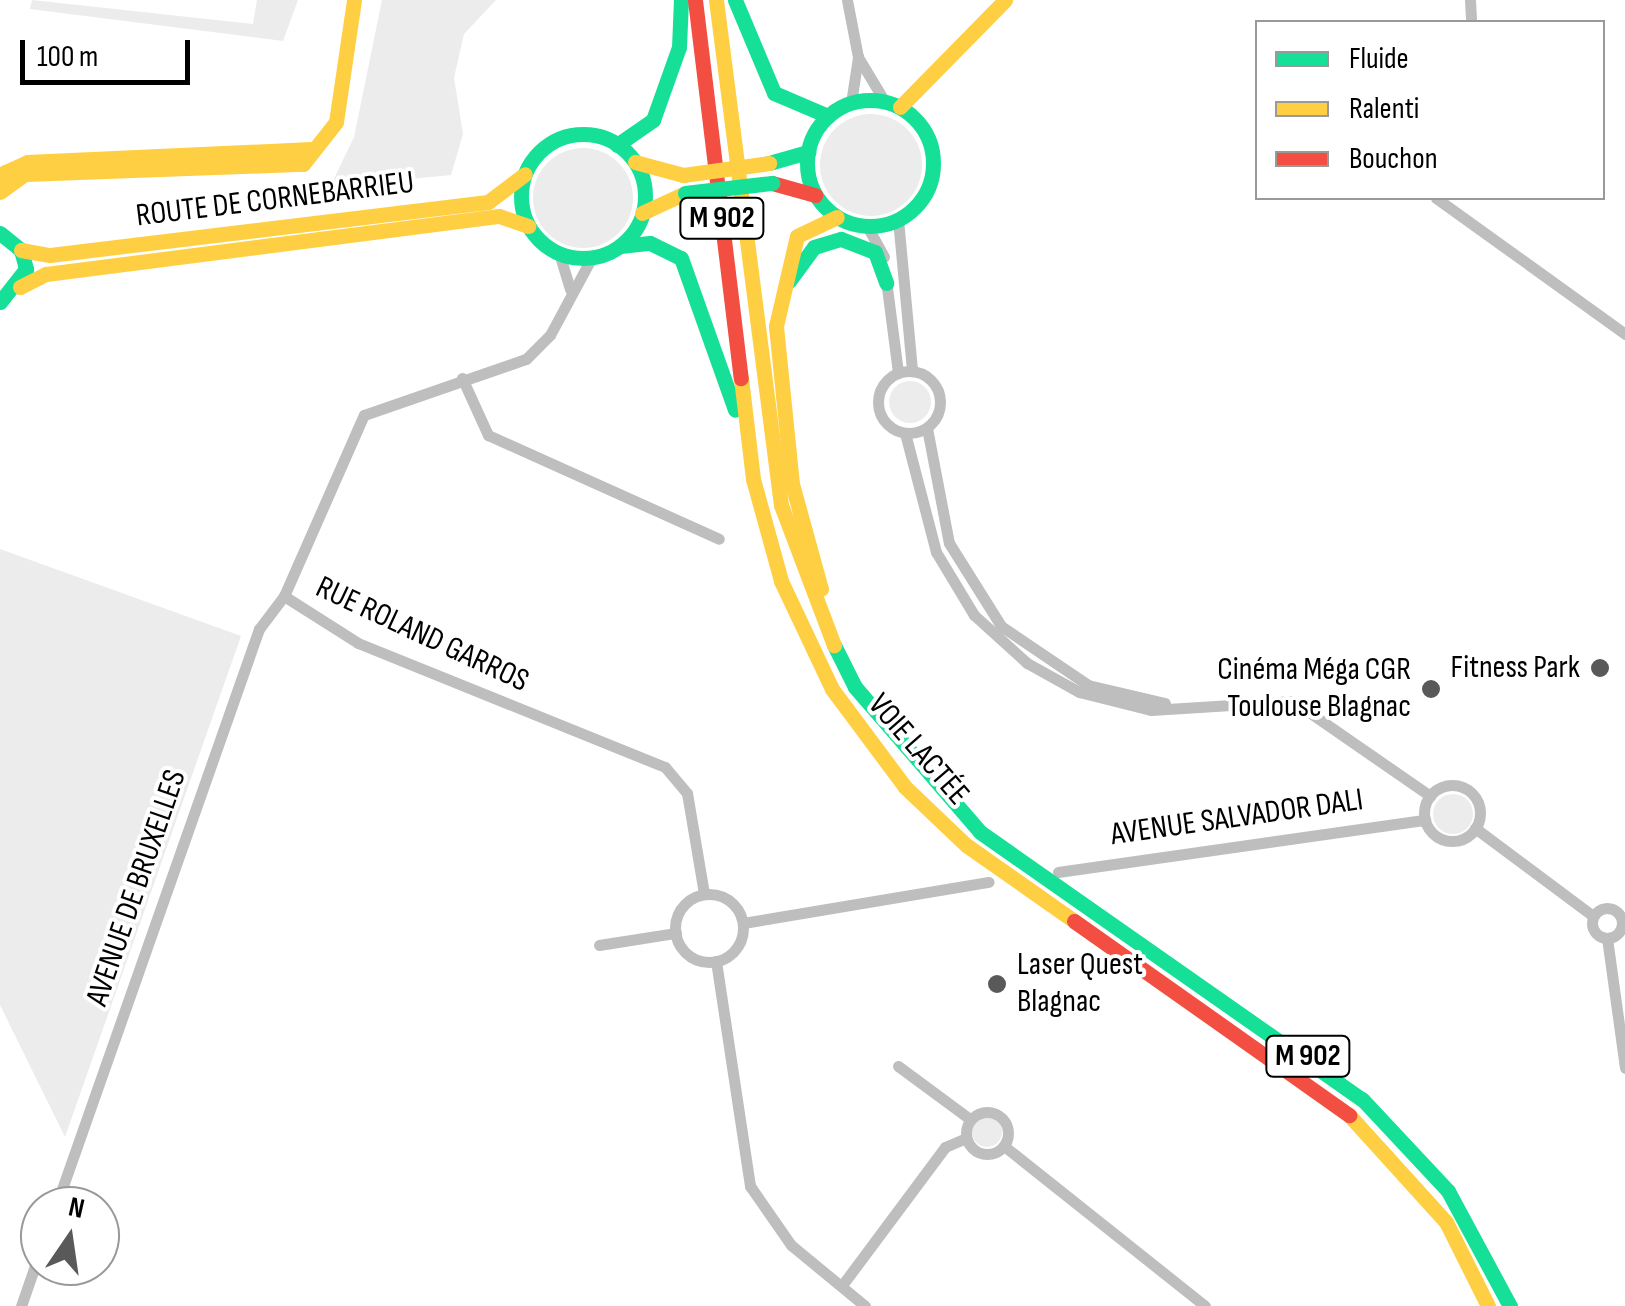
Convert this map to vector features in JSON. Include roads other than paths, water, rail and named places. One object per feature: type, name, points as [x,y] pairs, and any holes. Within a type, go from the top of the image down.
[{"type":"main road","points":[[0,192],[25,174],[295,166],[328,143],[354,0]]},
{"type":"main road","points":[[617,145],[653,120],[679,46],[681,0]]},
{"type":"main road","name":"VOIE LACTÉE","points":[[695,0],[749,437],[767,538],[802,631],[905,786],[1018,884],[1359,1122],[1446,1222],[1488,1306]]},
{"type":"main road","name":"VOIE LACTÉE","points":[[716,0],[781,506],[835,652],[893,742],[1029,870],[1362,1099],[1448,1192],[1510,1306]]},
{"type":"main road","points":[[735,0],[774,93],[828,116]]},
{"type":"main road","points":[[816,196],[808,152],[828,116],[851,103],[892,105],[937,79],[1005,0]]},
{"type":"main road","points":[[620,246],[642,213],[685,193],[772,183],[816,196],[837,217],[867,226],[898,220],[933,171],[924,131],[937,79]]},
{"type":"main road","points":[[892,105],[924,131]]},
{"type":"main road","points":[[749,437],[681,258],[650,242],[620,246],[592,257],[560,253],[528,226],[525,174],[561,138],[617,145],[634,162],[683,175],[770,164],[808,152]]},
{"type":"main road","points":[[634,162],[642,213]]},
{"type":"main road","name":"ROUTE DE CORNEBARRIEU","points":[[22,250],[50,255],[488,202],[525,174]]},
{"type":"main road","name":"ROUTE DE CORNEBARRIEU","points":[[0,302],[46,274],[499,216],[528,226]]},
{"type":"main road","points":[[837,217],[798,236],[786,287],[778,367],[802,525],[832,618],[896,732],[893,742]]},
{"type":"main road","points":[[2,230],[22,250],[20,287]]},
{"type":"main road","points":[[786,287],[814,247],[841,238],[874,252],[886,283]]},
{"type":"street","points":[[847,0],[858,57],[851,103]]},
{"type":"street","points":[[858,57],[892,105]]},
{"type":"street","points":[[1439,200],[1623,328]]},
{"type":"street","points":[[898,220],[912,371]]},
{"type":"street","points":[[867,226],[884,252],[898,373],[878,406],[905,434],[928,532],[959,594],[1004,649],[1058,682],[1117,704],[1182,711],[1280,700],[1329,720]]},
{"type":"street","points":[[560,253],[570,293]]},
{"type":"street","name":"RUE ROLAND GARROS","points":[[592,257],[540,349],[364,415],[284,596],[390,657],[665,767],[687,793],[704,894]]},
{"type":"street","points":[[898,373],[912,371],[938,391],[928,428],[949,543],[980,601],[1036,656]]},
{"type":"street","points":[[462,378],[488,435],[719,539]]},
{"type":"street","points":[[905,434],[928,428]]},
{"type":"street","points":[[959,594],[980,601]]},
{"type":"street","name":"AVENUE DE BRUXELLES","points":[[63,1186],[259,629],[284,596]]},
{"type":"street","points":[[1004,649],[1036,656],[1132,698],[1291,694],[1430,796]]},
{"type":"street","points":[[1475,828],[1448,840],[1425,820],[1430,796],[1449,785],[1470,792],[1475,828],[1593,916]]},
{"type":"street","name":"AVENUE SALVADOR DALI","points":[[1058,872],[1425,820]]},
{"type":"street","points":[[743,923],[989,882]]},
{"type":"street","points":[[704,894],[730,900],[743,923],[737,948],[716,962],[690,955],[676,934],[682,908],[704,894]]},
{"type":"street","points":[[1593,916],[1605,908],[1622,909],[1621,929],[1607,938]]},
{"type":"street","points":[[1593,916],[1593,930],[1607,938]]},
{"type":"street","points":[[600,945],[676,934]]},
{"type":"street","points":[[1607,938],[1625,1068]]},
{"type":"street","points":[[716,962],[750,1186],[790,1245],[843,1284],[865,1306]]},
{"type":"street","points":[[898,1066],[970,1119],[1001,1117],[1004,1146],[1205,1306]]},
{"type":"street","points":[[966,1138],[970,1119]]},
{"type":"street","points":[[843,1284],[945,1147],[966,1138]]},
{"type":"street","points":[[966,1138],[982,1154],[1004,1146]]},
{"type":"place","name":"Fitness Park","points":[[1600,668]]},
{"type":"place","name":"Cinéma Méga CGR Toulouse Blagnac","points":[[1431,689]]},
{"type":"place","name":"Laser Quest Blagnac","points":[[997,984]]}]
